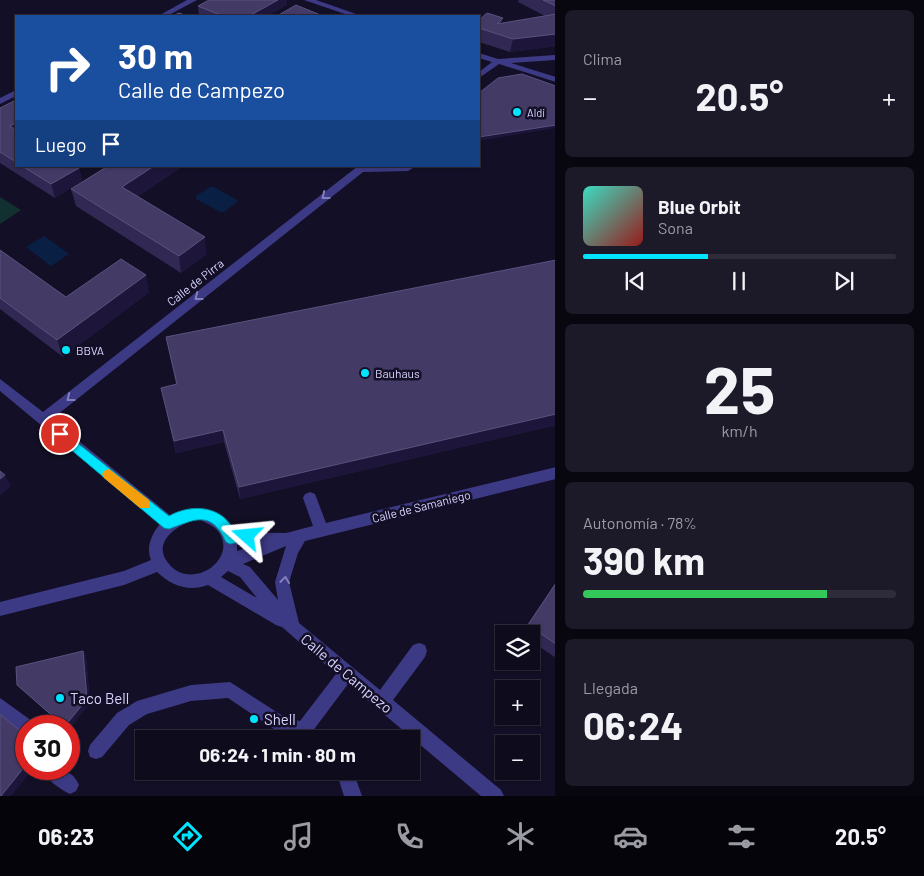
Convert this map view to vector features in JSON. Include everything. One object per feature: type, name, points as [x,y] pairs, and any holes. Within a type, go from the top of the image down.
[{"type":"street","points":[[164,15],[193,0]]},
{"type":"street","points":[[308,0],[355,15]]},
{"type":"street","points":[[480,55],[555,80]]},
{"type":"street","points":[[480,75],[498,62],[555,57]]},
{"type":"street","points":[[520,69],[555,65]]},
{"type":"street","points":[[0,101],[15,94]]},
{"type":"street","points":[[362,167],[408,168]]},
{"type":"street","name":"Calle de Pirra","points":[[43,420],[362,167]]},
{"type":"street","points":[[0,384],[169,524]]},
{"type":"street","name":"Calle de Samaniego","points":[[228,561],[248,556],[294,537],[555,473]]},
{"type":"street","points":[[310,498],[322,530]]},
{"type":"street","points":[[200,513],[213,517],[226,527],[230,538],[228,561],[210,578],[199,582],[183,582],[170,576],[159,564],[156,553],[158,540],[169,524],[180,517],[200,513]]},
{"type":"street","name":"Calle de Samaniego","points":[[230,538],[294,537]]},
{"type":"street","name":"Calle de Campezo","points":[[292,627],[282,582],[294,537]]},
{"type":"street","name":"Calle de Campezo","points":[[228,561],[245,572],[292,627]]},
{"type":"street","points":[[0,609],[124,578],[159,564]]},
{"type":"street","name":"Calle de Campezo","points":[[210,578],[292,627],[495,796]]},
{"type":"street","points":[[382,701],[419,651]]},
{"type":"street","points":[[96,751],[123,719],[143,707],[191,693],[230,690],[283,725],[303,730],[348,672]]},
{"type":"street","points":[[0,706],[15,719]]},
{"type":"street","points":[[64,780],[70,785]]},
{"type":"street","points":[[347,780],[352,796]]},
{"type":"green space","points":[[0,197],[21,210],[0,224]]},
{"type":"water","points":[[210,187],[214,187],[237,200],[237,202],[224,212],[220,212],[196,199],[196,196]]},
{"type":"water","points":[[44,236],[69,254],[51,266],[26,247]]},
{"type":"building","points":[[209,0],[278,0],[251,15],[220,15],[198,6]]},
{"type":"building","points":[[543,0],[555,0],[555,6]]},
{"type":"building","points":[[296,5],[321,15],[279,15]]},
{"type":"building","points":[[487,13],[503,18],[497,24],[555,14],[555,34],[513,39],[480,28],[480,19]]},
{"type":"building","name":"Aldi","points":[[522,74],[555,86],[555,125],[480,137],[480,92],[498,78]]},
{"type":"building","points":[[15,100],[15,124],[10,126],[15,129],[15,161],[0,152],[0,108]]},
{"type":"building","points":[[24,167],[79,168],[51,184]]},
{"type":"building","points":[[106,167],[152,167],[122,187],[205,237],[179,256],[71,189]]},
{"type":"building","points":[[0,250],[66,297],[121,259],[146,275],[57,340],[0,298]]},
{"type":"building","name":"Bauhaus","points":[[555,260],[555,414],[239,487],[223,430],[174,441],[161,388],[177,384],[166,337]]},
{"type":"building","points":[[0,471],[5,475],[0,479]]},
{"type":"building","points":[[555,584],[555,643],[540,633],[540,625],[528,625]]},
{"type":"building","name":"Taco Bell","points":[[83,651],[87,699],[74,715],[51,715],[17,685],[16,667]]},
{"type":"building","points":[[0,714],[15,727],[15,779],[0,796]]},
{"type":"slow traffic","points":[[109,474],[144,504]]},
{"type":"place","name":"Aldi","points":[[517,112]]},
{"type":"place","name":"BBVA","points":[[66,350]]},
{"type":"place","name":"Bauhaus","points":[[365,373]]},
{"type":"place","name":"Taco Bell","points":[[60,698]]},
{"type":"place","name":"Shell","points":[[254,719]]},
{"type":"route","points":[[60,434],[169,524],[180,517],[200,513],[213,517],[226,527],[230,538],[247,536]]}]
